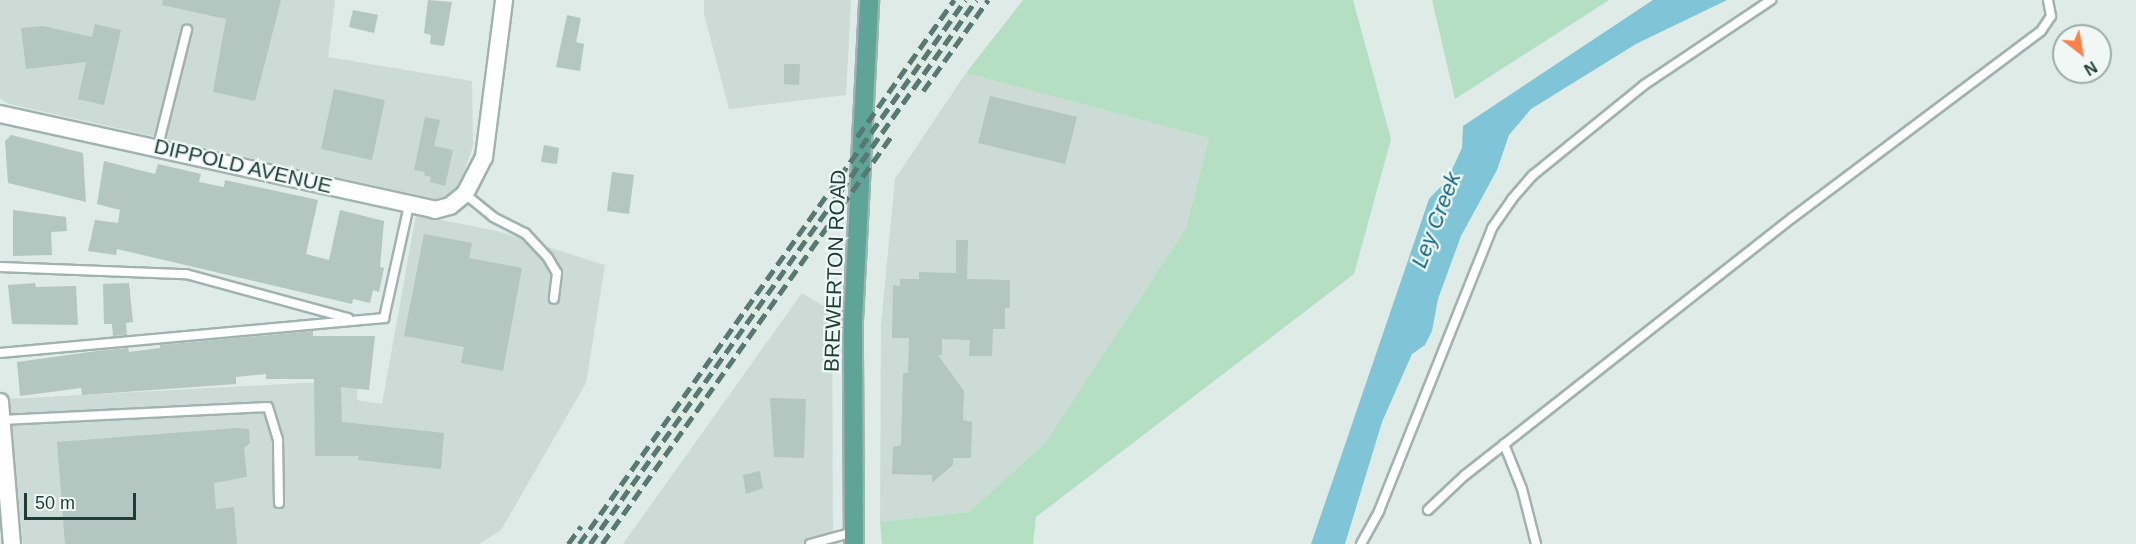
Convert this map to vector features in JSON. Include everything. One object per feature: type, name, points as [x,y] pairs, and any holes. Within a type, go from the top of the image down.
[{"type":"main road","name":"BREWERTON ROAD","points":[[854,538],[853,320],[869,0]]},
{"type":"street","name":"DIPPOLD AVENUE","points":[[0,114],[158,146],[435,210],[450,206],[465,194],[475,180],[484,157],[504,0]]},
{"type":"street","points":[[0,402],[12,544]]},
{"type":"lane","points":[[1361,544],[1379,511],[1492,228],[1512,199],[1533,175],[1644,85],[1771,0]]},
{"type":"lane","points":[[1428,510],[1504,444],[1801,211],[2041,31],[2051,16],[2048,0]]},
{"type":"lane","points":[[158,146],[187,30]]},
{"type":"lane","points":[[465,194],[493,217],[525,233],[548,258],[557,273],[554,299]]},
{"type":"lane","points":[[0,353],[384,318],[409,205]]},
{"type":"lane","points":[[0,267],[186,274],[354,320]]},
{"type":"lane","points":[[2,420],[268,407],[278,440],[279,503]]},
{"type":"lane","points":[[1504,444],[1522,489],[1536,544]]},
{"type":"lane","points":[[810,544],[854,538]]},
{"type":"shaded area","points":[[0,0],[335,0],[328,57],[472,81],[473,146],[457,192],[440,200],[9,104],[0,98]]},
{"type":"shaded area","points":[[704,0],[851,0],[846,95],[729,109],[704,14]]},
{"type":"shaded area","points":[[966,73],[1209,138],[1186,228],[1045,443],[969,512],[880,522],[881,325],[895,179]]},
{"type":"shaded area","points":[[416,215],[497,231],[605,265],[586,383],[501,530],[479,544],[23,544],[9,399],[358,380],[357,400],[382,404]]},
{"type":"shaded area","points":[[802,293],[832,311],[833,544],[623,544]]},
{"type":"green space","points":[[1023,0],[1353,0],[1391,139],[1354,274],[1036,517],[1033,544],[882,544],[880,522],[969,512],[1045,443],[1186,228],[1209,138],[966,73]]},
{"type":"green space","points":[[1432,0],[1609,0],[1455,99]]},
{"type":"water","name":"Ley Creek","points":[[1653,0],[1727,0],[1636,44],[1531,109],[1509,135],[1497,170],[1461,236],[1438,299],[1432,331],[1425,345],[1412,354],[1382,422],[1345,544],[1311,544],[1429,199],[1447,180],[1462,148],[1463,126]]},
{"type":"building","points":[[163,0],[281,0],[255,101],[213,92],[226,19],[162,5]]},
{"type":"building","points":[[428,0],[452,2],[444,46],[430,44],[431,35],[424,33]]},
{"type":"building","points":[[353,10],[378,15],[374,33],[349,27]]},
{"type":"building","points":[[567,15],[581,18],[576,42],[584,44],[580,71],[556,67]]},
{"type":"building","points":[[95,24],[121,30],[104,105],[78,99],[86,62],[26,69],[21,28],[43,26],[92,37]]},
{"type":"building","points":[[784,64],[800,64],[799,85],[784,84]]},
{"type":"building","points":[[334,89],[385,100],[372,160],[321,149]]},
{"type":"building","points":[[990,96],[1077,117],[1065,164],[978,143]]},
{"type":"building","points":[[425,117],[440,120],[434,146],[453,150],[445,186],[430,182],[431,177],[424,175],[425,172],[414,170]]},
{"type":"building","points":[[11,135],[83,153],[86,202],[8,183],[5,141]]},
{"type":"building","points":[[544,145],[559,148],[557,164],[541,162]]},
{"type":"building","points":[[104,161],[155,174],[158,164],[201,174],[199,182],[224,187],[225,180],[318,200],[306,254],[329,260],[340,210],[384,221],[380,267],[384,268],[379,292],[373,290],[370,303],[353,299],[352,304],[117,249],[116,255],[88,251],[95,220],[118,223],[120,210],[97,204]]},
{"type":"building","points":[[612,172],[634,175],[629,214],[607,211]]},
{"type":"building","points":[[13,210],[66,217],[67,231],[51,232],[52,255],[13,256]]},
{"type":"building","points":[[424,234],[472,243],[469,258],[522,268],[503,371],[461,363],[464,347],[404,336]]},
{"type":"building","points":[[956,240],[968,240],[967,279],[1010,280],[1010,308],[1005,308],[1005,329],[993,329],[992,356],[969,356],[970,340],[942,339],[942,355],[938,355],[964,391],[963,420],[972,422],[971,458],[953,458],[953,465],[932,483],[932,475],[892,474],[893,447],[901,445],[903,373],[908,373],[909,338],[892,338],[893,285],[900,286],[900,279],[919,279],[919,272],[956,273]]},
{"type":"building","points":[[35,283],[36,287],[76,286],[78,325],[12,324],[8,285]]},
{"type":"building","points":[[129,283],[133,322],[126,323],[127,335],[113,336],[112,324],[104,324],[103,284]]},
{"type":"building","points":[[313,331],[313,336],[375,336],[369,390],[341,387],[342,422],[444,433],[441,469],[358,460],[359,456],[315,456],[314,379],[266,379],[266,374],[236,377],[236,384],[82,395],[81,388],[20,396],[17,362],[97,351],[128,348],[129,352],[160,348],[160,345]]},
{"type":"building","points":[[770,398],[806,399],[804,458],[774,457]]},
{"type":"building","points":[[237,428],[249,429],[250,443],[244,448],[247,477],[214,483],[216,509],[234,507],[237,544],[65,544],[57,442]]},
{"type":"building","points":[[760,471],[763,488],[746,494],[743,475]]},
{"type":"railway","points":[[857,137],[954,0]]},
{"type":"railway","points":[[579,544],[965,0]]},
{"type":"railway","points":[[590,544],[976,0]]},
{"type":"railway","points":[[923,91],[988,0]]},
{"type":"railway","points":[[602,544],[892,135]]},
{"type":"railway","points":[[568,544],[581,526]]}]
